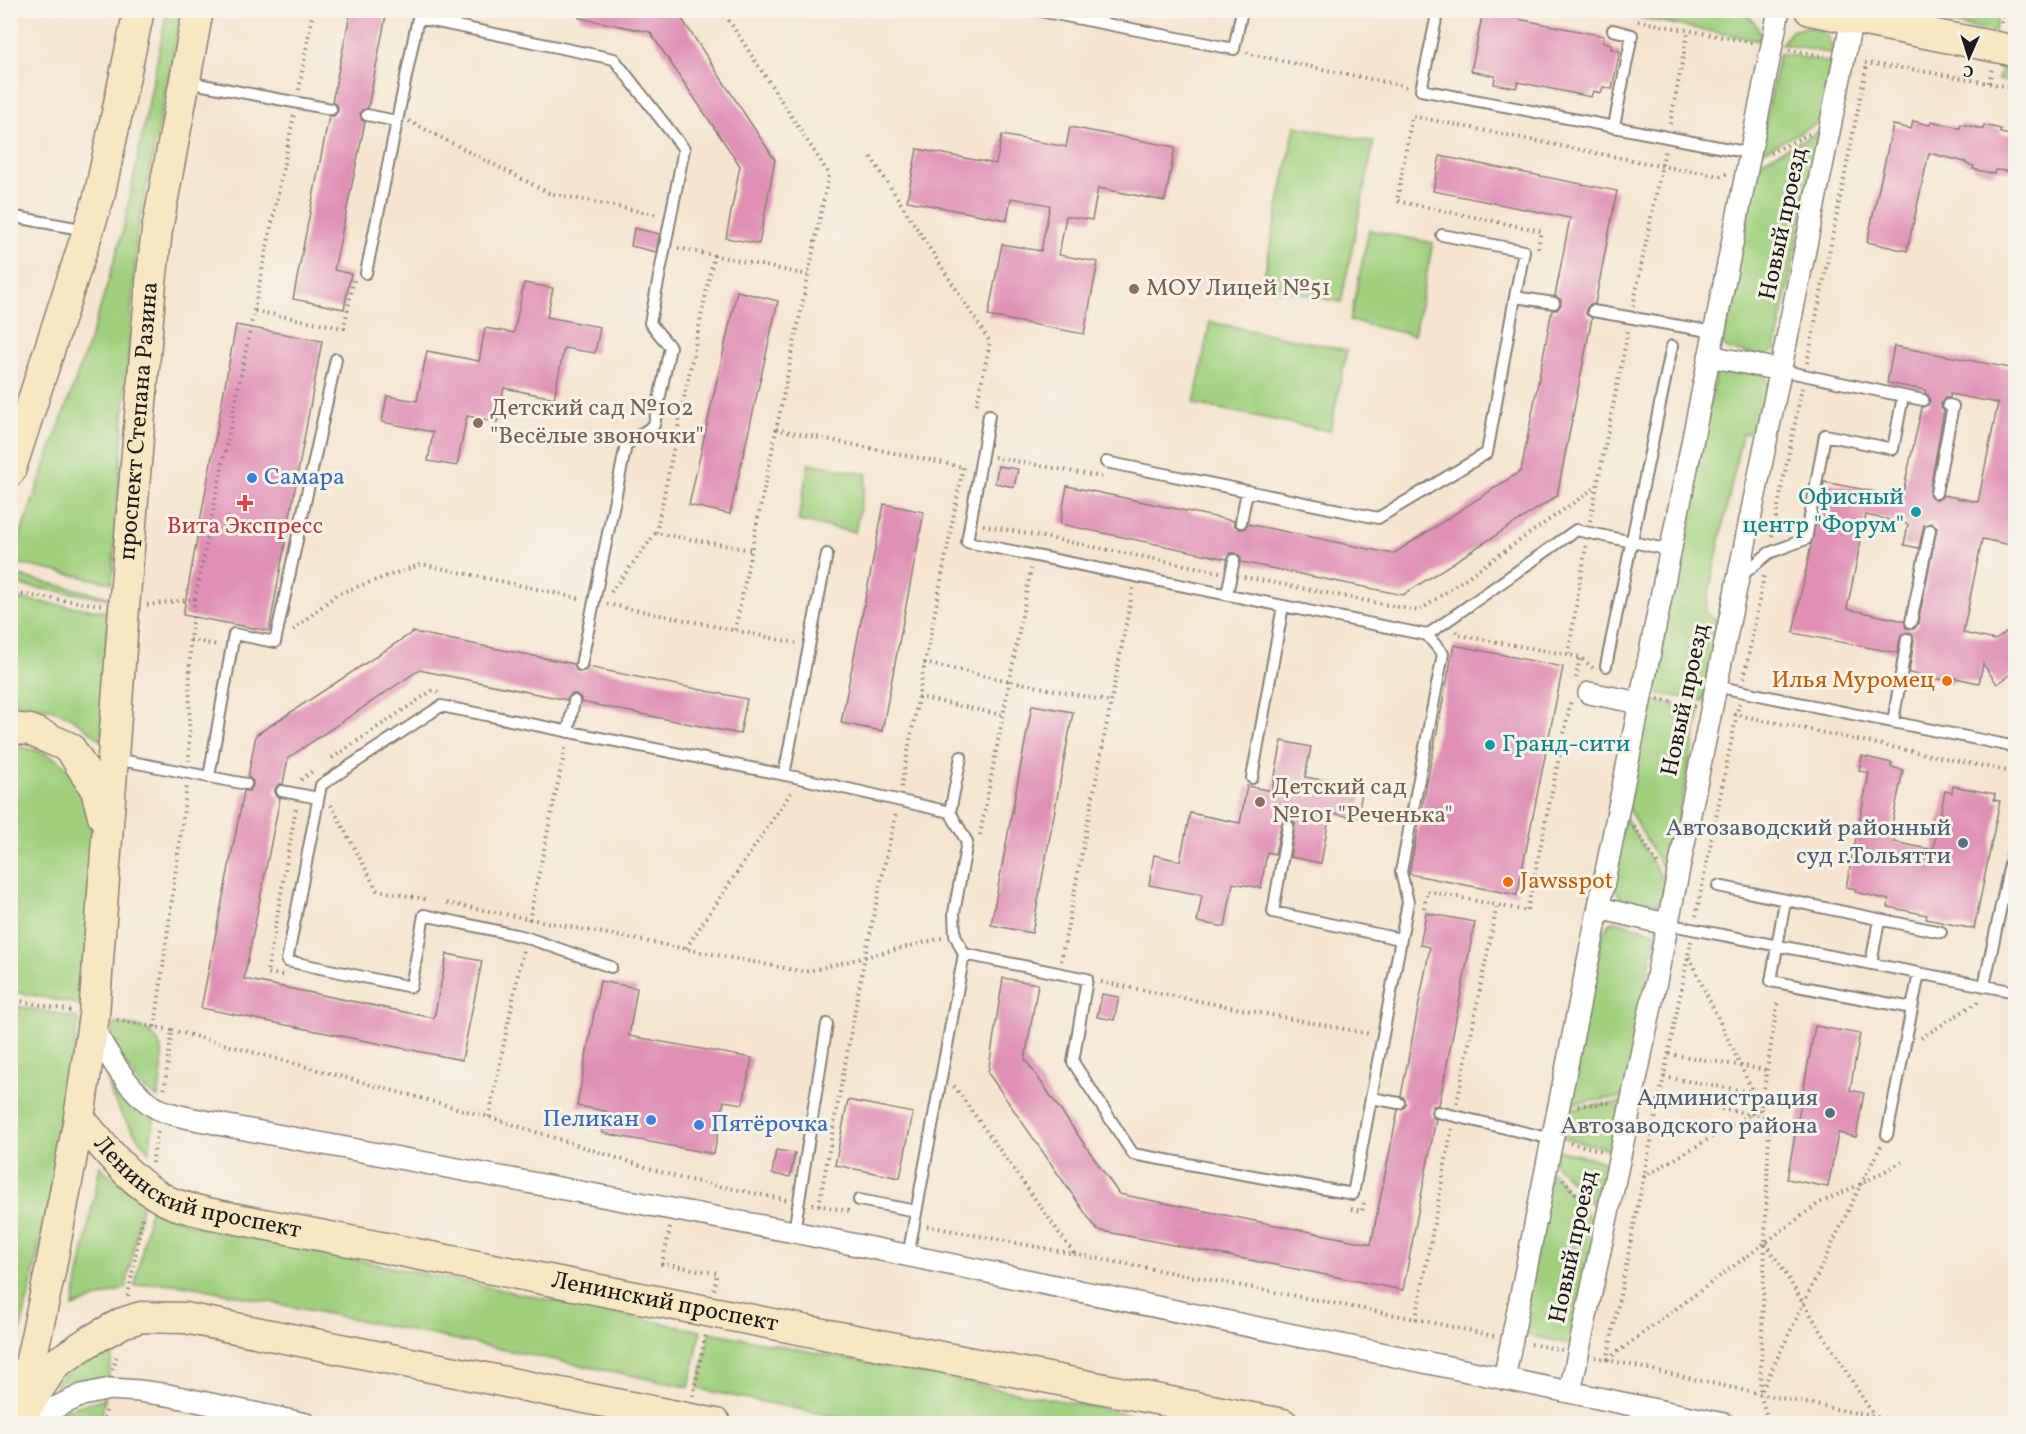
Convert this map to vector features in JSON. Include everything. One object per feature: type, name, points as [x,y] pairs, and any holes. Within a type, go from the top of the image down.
[{"type":"main road","points":[[10,471],[23,418],[99,197],[139,10]]},
{"type":"main road","name":"проспект Степана Разина","points":[[18,1424],[79,1118],[92,1026],[151,283],[157,230],[198,10]]},
{"type":"main road","points":[[1810,10],[2016,51]]},
{"type":"main road","name":"проспект Степана Разина","points":[[10,728],[30,730],[70,748],[96,790],[107,834]]},
{"type":"main road","name":"Ленинский проспект","points":[[79,1118],[133,1178],[168,1202],[207,1213],[1283,1424]]},
{"type":"main road","points":[[18,1424],[55,1364],[114,1328],[141,1317],[185,1317],[716,1424]]},
{"type":"street","name":"Новый проезд","points":[[1504,1379],[1709,356],[1759,153],[1779,10]]},
{"type":"street","name":"Новый проезд","points":[[1570,1392],[1852,19]]},
{"type":"street","points":[[1709,356],[1780,370]]},
{"type":"street","name":"Новый проезд","points":[[1579,688],[1640,703]]},
{"type":"street","points":[[1599,908],[1666,924]]},
{"type":"street","points":[[92,1026],[122,1075],[138,1093],[161,1111],[223,1125],[794,1232],[1724,1424]]},
{"type":"street","points":[[18,1424],[82,1395],[110,1389],[139,1390],[168,1395],[306,1424]]},
{"type":"lane","points":[[1035,10],[1234,49],[1242,10]]},
{"type":"lane","points":[[1438,10],[1421,90],[1759,153]]},
{"type":"lane","points":[[361,272],[418,18],[614,59],[684,149],[650,323],[670,347],[654,425],[626,445],[581,665]]},
{"type":"lane","points":[[1613,30],[1632,35],[1614,126]]},
{"type":"lane","points":[[184,81],[331,109]]},
{"type":"lane","points":[[367,116],[397,119]]},
{"type":"lane","points":[[10,216],[89,231]]},
{"type":"lane","points":[[1106,462],[1378,518],[1487,453],[1524,251],[1442,235]]},
{"type":"lane","points":[[1515,297],[1554,303]]},
{"type":"lane","points":[[1593,310],[1714,332]]},
{"type":"lane","points":[[1606,666],[1672,346]]},
{"type":"lane","points":[[209,777],[234,634],[276,642],[336,359]]},
{"type":"lane","points":[[1780,370],[1923,400]]},
{"type":"lane","points":[[1737,579],[1769,554],[1806,540],[1825,435],[1893,449],[1903,396]]},
{"type":"lane","points":[[1936,494],[1953,406],[1948,405]]},
{"type":"lane","points":[[964,954],[1087,979],[1073,1062],[1133,1154],[1353,1194],[1408,902],[1401,872],[1443,654],[1427,634],[967,542],[989,415]]},
{"type":"lane","points":[[1241,522],[1247,492]]},
{"type":"lane","points":[[1427,634],[1576,530],[1670,550]]},
{"type":"lane","points":[[1911,622],[1930,530]]},
{"type":"lane","points":[[790,776],[827,554]]},
{"type":"lane","points":[[1227,594],[1234,560]]},
{"type":"lane","points":[[1252,778],[1283,606]]},
{"type":"lane","points":[[1893,722],[1907,639]]},
{"type":"lane","points":[[1715,686],[2016,747]]},
{"type":"lane","points":[[568,732],[574,701]]},
{"type":"lane","points":[[611,967],[525,937],[424,915],[411,987],[287,961],[321,785],[441,706],[790,776],[950,812]]},
{"type":"lane","points":[[908,1256],[964,954],[955,935],[954,913],[967,842],[950,812],[961,757]]},
{"type":"lane","points":[[112,758],[246,784]]},
{"type":"lane","points":[[282,791],[319,795]]},
{"type":"lane","points":[[1288,826],[1273,912],[1400,939]]},
{"type":"lane","points":[[1984,986],[2016,836]]},
{"type":"lane","points":[[1718,886],[1941,932]]},
{"type":"lane","points":[[1785,901],[1771,981],[1912,1008]]},
{"type":"lane","points":[[1871,964],[1879,920]]},
{"type":"lane","points":[[1666,924],[2016,992]]},
{"type":"lane","points":[[1887,1135],[1919,973]]},
{"type":"lane","points":[[794,1232],[827,1024]]},
{"type":"lane","points":[[1371,1098],[1399,1103]]},
{"type":"lane","points":[[1438,1112],[1552,1139]]},
{"type":"lane","points":[[859,1200],[916,1211]]},
{"type":"path","points":[[10,24],[13,10]]},
{"type":"path","points":[[195,599],[314,10]]},
{"type":"path","points":[[714,255],[656,533],[602,603],[735,630],[829,174],[722,10]]},
{"type":"path","points":[[1249,54],[1421,90]]},
{"type":"path","points":[[1620,803],[1695,921],[1867,64]]},
{"type":"path","points":[[1989,83],[2016,88]]},
{"type":"path","points":[[1759,153],[1857,110]]},
{"type":"path","points":[[1537,254],[1541,231],[1396,201],[1412,116],[1661,166],[1721,176],[1730,172]]},
{"type":"path","points":[[397,119],[549,193],[685,220],[679,248]]},
{"type":"path","points":[[871,158],[990,342],[976,408]]},
{"type":"path","points":[[665,245],[808,275]]},
{"type":"path","points":[[255,311],[344,328],[361,272]]},
{"type":"path","points":[[776,429],[963,467]]},
{"type":"path","points":[[819,1205],[865,957],[899,800],[967,451],[1110,478]]},
{"type":"path","points":[[953,518],[1419,611],[1597,486]]},
{"type":"path","points":[[656,533],[751,550]]},
{"type":"path","points":[[978,843],[1008,680],[1038,536]]},
{"type":"path","points":[[285,637],[337,594],[422,564],[594,601]]},
{"type":"path","points":[[1050,959],[1061,962],[1135,576]]},
{"type":"path","points":[[1448,620],[1459,635],[1568,655]]},
{"type":"path","points":[[155,1027],[188,773],[190,640],[232,647]]},
{"type":"path","points":[[1422,914],[1427,891],[1527,911],[1579,688],[1580,657]]},
{"type":"path","points":[[924,663],[1111,702]]},
{"type":"path","points":[[330,759],[432,690],[443,693]]},
{"type":"path","points":[[918,697],[1002,715]]},
{"type":"path","points":[[290,977],[267,973],[302,778],[320,766]]},
{"type":"path","points":[[686,948],[792,790],[790,776]]},
{"type":"path","points":[[319,795],[326,794],[377,890],[805,972],[955,935]]},
{"type":"path","points":[[429,916],[432,900]]},
{"type":"path","points":[[1416,1319],[1497,905]]},
{"type":"path","points":[[1607,1360],[1694,929]]},
{"type":"path","points":[[1688,956],[1769,1126],[1760,1394],[1769,1424]]},
{"type":"path","points":[[1087,979],[1381,1037]]},
{"type":"path","points":[[1904,1048],[1999,988]]},
{"type":"path","points":[[1761,1108],[1778,1000]]},
{"type":"path","points":[[172,1030],[489,1117],[680,1178],[850,1211]]},
{"type":"path","points":[[1669,1054],[1767,1070]]},
{"type":"path","points":[[1664,1077],[1763,1094]]},
{"type":"path","points":[[950,1081],[1075,1255]]},
{"type":"path","points":[[1644,1177],[1761,1108]]},
{"type":"path","points":[[1760,1394],[1887,1135]]},
{"type":"path","points":[[1607,1360],[1819,1203],[1902,1162]]},
{"type":"path","points":[[1351,1209],[1362,1211],[1365,1200]]},
{"type":"path","points":[[914,1224],[1416,1319],[1760,1394],[1912,1424]]},
{"type":"path","points":[[1766,1243],[1874,1416]]},
{"type":"green space","points":[[1971,10],[1998,16],[1995,32],[1888,11]]},
{"type":"green space","points":[[167,11],[182,11],[137,234],[112,583],[11,562],[97,319],[123,231]]},
{"type":"green space","points":[[1606,11],[1737,11],[1754,22],[1759,30],[1761,41]]},
{"type":"green space","points":[[1805,27],[1817,29],[1825,34],[1834,54],[1781,44],[1792,31]]},
{"type":"green space","points":[[1779,53],[1832,63],[1822,121],[1760,153]]},
{"type":"green space","points":[[2001,65],[2015,67],[2015,83],[1998,80]]},
{"type":"green space","points":[[1295,126],[1374,142],[1341,302],[1262,286]]},
{"type":"green space","points":[[1820,131],[1775,350],[1766,356],[1729,350],[1722,344],[1758,163]]},
{"type":"green space","points":[[1369,230],[1433,243],[1414,335],[1350,321]]},
{"type":"green space","points":[[1210,322],[1347,350],[1330,431],[1194,404]]},
{"type":"green space","points":[[1717,368],[1764,374],[1769,386],[1759,430],[1742,434],[1705,612],[1720,622],[1703,701],[1648,692]]},
{"type":"green space","points":[[809,463],[867,474],[855,532],[798,521]]},
{"type":"green space","points":[[10,574],[110,597],[110,599],[11,584]]},
{"type":"green space","points":[[11,598],[109,612],[101,741],[81,724],[60,712],[38,706],[11,704]]},
{"type":"green space","points":[[1647,699],[1700,709],[1667,875],[1626,805]]},
{"type":"green space","points":[[10,745],[43,752],[61,762],[74,774],[96,827],[82,1005],[11,991]]},
{"type":"green space","points":[[1624,815],[1666,885],[1662,898],[1657,904],[1648,905],[1625,901],[1619,896],[1613,882]]},
{"type":"green space","points":[[1615,921],[1656,932],[1624,1097],[1567,1104],[1603,932],[1610,923]]},
{"type":"green space","points":[[11,1005],[79,1018],[57,1167],[11,1375]]},
{"type":"green space","points":[[113,1023],[141,1028],[151,1033],[157,1040],[162,1058],[158,1098],[140,1086],[111,1042]]},
{"type":"green space","points":[[107,1064],[155,1114],[149,1152],[126,1122],[114,1100],[107,1077]]},
{"type":"green space","points":[[1623,1102],[1613,1150],[1560,1137],[1566,1109]]},
{"type":"green space","points":[[1558,1150],[1611,1163],[1600,1213],[1554,1163]]},
{"type":"green space","points":[[100,1166],[143,1199],[126,1288],[73,1307]]},
{"type":"green space","points":[[1551,1171],[1597,1226],[1573,1345],[1519,1333]]},
{"type":"green space","points":[[151,1205],[197,1227],[701,1331],[689,1387],[185,1285],[160,1283],[135,1286]]},
{"type":"green space","points":[[710,1332],[1174,1423],[868,1423],[698,1389]]},
{"type":"green space","points":[[116,1336],[108,1379],[53,1403],[56,1382]]},
{"type":"green space","points":[[105,1398],[100,1423],[50,1424],[62,1411]]},
{"type":"building","points":[[351,10],[387,10],[368,108],[362,110],[360,114],[365,122],[334,270],[351,274],[344,309],[293,299],[329,116],[334,116],[338,111],[338,106],[332,102]]},
{"type":"building","points":[[580,10],[676,10],[775,160],[759,244],[726,238],[740,166],[650,32],[579,18]]},
{"type":"building","points":[[1483,12],[1604,36],[1603,42],[1612,44],[1611,49],[1620,51],[1612,89],[1603,87],[1601,93],[1593,91],[1591,97],[1518,82],[1516,88],[1494,84],[1495,76],[1471,71]]},
{"type":"building","points":[[1913,121],[1930,125],[1931,121],[1960,128],[1961,124],[1983,129],[1984,125],[2001,129],[2000,133],[2016,136],[2016,172],[1995,170],[1994,174],[1973,169],[1974,166],[1966,162],[1929,153],[1907,251],[1867,242],[1893,125],[1911,129]]},
{"type":"building","points":[[1070,127],[1175,147],[1165,201],[1098,188],[1092,220],[1066,216],[1059,255],[1098,262],[1084,334],[988,316],[1002,244],[1041,251],[1050,205],[1011,198],[1007,220],[907,201],[917,149],[996,164],[1002,135],[1066,147]]},
{"type":"building","points":[[1440,156],[1617,191],[1595,304],[1590,304],[1586,309],[1586,314],[1592,318],[1557,496],[1403,595],[1241,562],[1241,557],[1236,553],[1231,553],[1227,559],[1060,524],[1067,486],[1234,521],[1234,525],[1239,529],[1244,529],[1248,524],[1393,554],[1521,471],[1552,310],[1557,310],[1561,305],[1561,300],[1555,296],[1570,218],[1433,191]]},
{"type":"building","points":[[634,228],[660,234],[656,252],[631,246]]},
{"type":"building","points":[[524,283],[553,288],[547,317],[600,327],[595,353],[564,348],[554,398],[504,388],[497,422],[467,416],[457,466],[428,461],[433,432],[382,422],[387,396],[417,401],[427,351],[479,361],[485,328],[514,333]]},
{"type":"building","points":[[737,291],[778,301],[730,514],[689,505]]},
{"type":"building","name":"Самара","points":[[236,325],[322,341],[269,631],[183,615]]},
{"type":"building","name":"Офисный центр \"Форум\"","points":[[1894,346],[2016,369],[2016,546],[1982,539],[1963,633],[1995,640],[2007,632],[2016,645],[2016,671],[1997,684],[1983,664],[1979,683],[1955,678],[1954,682],[1909,673],[1914,640],[1909,632],[1901,635],[1897,653],[1793,633],[1824,482],[1902,497],[1922,407],[1928,405],[1930,401],[1925,390],[1887,383]],"holes":[[[1950,394],[1998,403],[1978,502],[1943,495],[1935,500],[1929,495],[1944,411],[1941,403],[1945,398],[1950,398]],[[1866,515],[1908,524],[1904,545],[1919,548],[1924,525],[1931,523],[1937,527],[1918,624],[1914,629],[1906,628],[1904,621],[1847,609]]]},
{"type":"building","points":[[998,466],[1018,469],[1014,487],[995,483]]},
{"type":"building","points":[[884,504],[924,512],[882,731],[841,723]]},
{"type":"building","points":[[413,632],[574,664],[576,670],[580,672],[588,667],[747,699],[740,734],[581,702],[581,698],[576,694],[571,694],[567,700],[419,670],[288,758],[283,784],[279,784],[275,789],[275,794],[280,798],[244,979],[434,1018],[447,954],[482,961],[462,1060],[201,1008],[244,791],[249,791],[253,786],[253,781],[248,777],[256,735]]},
{"type":"building","name":"Гранд-сити","points":[[1454,645],[1563,667],[1517,895],[1409,874]]},
{"type":"building","points":[[1032,705],[1073,712],[1032,933],[991,925]]},
{"type":"building","points":[[1282,741],[1311,747],[1305,777],[1363,788],[1357,818],[1330,813],[1321,863],[1290,857],[1295,824],[1292,820],[1285,819],[1281,825],[1275,854],[1267,852],[1261,888],[1233,883],[1225,927],[1197,922],[1202,895],[1149,885],[1154,855],[1180,861],[1190,813],[1240,823],[1247,786],[1272,791]]},
{"type":"building","name":"Автозаводский районный суд г.Тольятти","points":[[1862,756],[1892,763],[1891,767],[1903,770],[1890,834],[1895,834],[1894,842],[1933,850],[1945,791],[1952,793],[1953,786],[1995,794],[1994,800],[2000,801],[1974,929],[1926,919],[1927,915],[1888,907],[1889,900],[1855,892],[1856,889],[1846,887],[1869,773],[1859,771]]},
{"type":"building","points":[[1426,913],[1475,922],[1439,1105],[1433,1106],[1431,1111],[1432,1117],[1436,1119],[1403,1290],[1097,1230],[988,1073],[1003,978],[1038,984],[1025,1059],[1119,1194],[1371,1244],[1398,1110],[1404,1108],[1406,1104],[1401,1096],[1430,947],[1420,945]]},
{"type":"building","points":[[600,981],[637,988],[629,1036],[752,1058],[743,1104],[724,1101],[714,1154],[602,1133],[606,1111],[577,1106]]},
{"type":"building","points":[[1102,994],[1119,997],[1114,1020],[1097,1017]]},
{"type":"building","name":"Администрация Автозаводского района","points":[[1815,1026],[1860,1034],[1850,1090],[1864,1093],[1856,1137],[1838,1133],[1828,1187],[1787,1179]]},
{"type":"building","points":[[848,1100],[913,1113],[900,1178],[835,1165]]},
{"type":"building","points":[[776,1150],[795,1153],[790,1177],[772,1174]]},
{"type":"place","name":"МОУ Лицей №51","points":[[1134,289]]},
{"type":"place","name":"Детский сад №102 \"Весёлые звоночки\"","points":[[478,423]]},
{"type":"place","name":"Самара","points":[[252,478]]},
{"type":"place","name":"Вита Экспресс","points":[[245,503]]},
{"type":"place","name":"Офисный центр \"Форум\"","points":[[1916,512]]},
{"type":"place","name":"Илья Муромец","points":[[1947,681]]},
{"type":"place","name":"Гранд-сити","points":[[1490,745]]},
{"type":"place","name":"Детский сад №101 \"Реченька\"","points":[[1260,802]]},
{"type":"place","name":"Автозаводский районный суд г.Тольятти","points":[[1963,843]]},
{"type":"place","name":"Jawsspot","points":[[1508,882]]},
{"type":"place","name":"Администрация Автозаводского района","points":[[1830,1113]]},
{"type":"place","name":"Пеликан","points":[[651,1120]]},
{"type":"place","name":"Пятёрочка","points":[[699,1125]]}]
